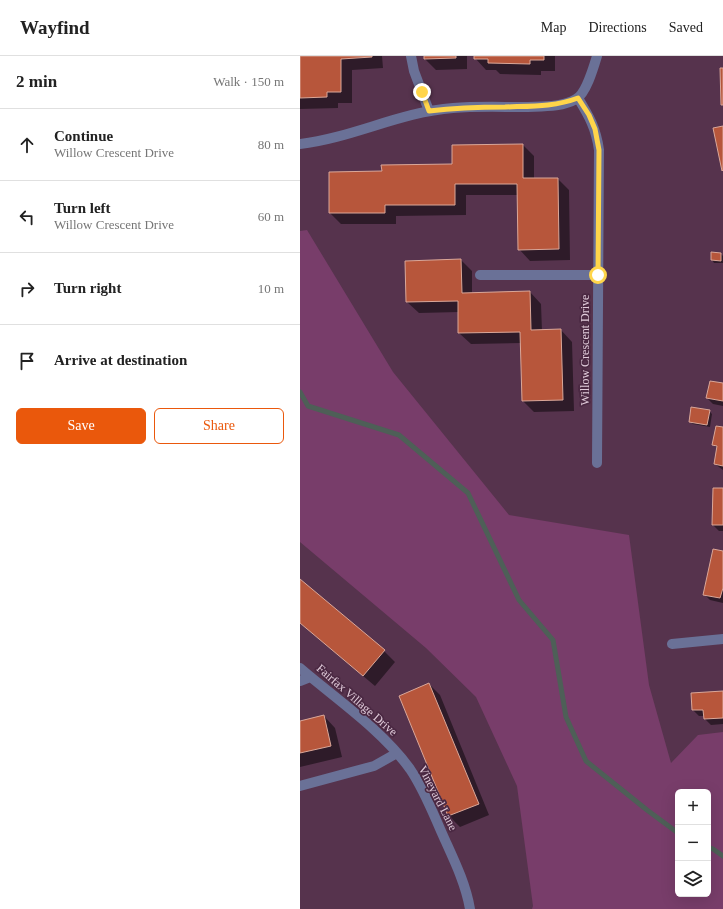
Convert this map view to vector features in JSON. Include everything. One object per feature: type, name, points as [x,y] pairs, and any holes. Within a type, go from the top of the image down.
[{"type":"street","points":[[411,56],[414,71],[429,111]]},
{"type":"street","points":[[300,144],[332,138],[429,111],[459,108],[547,106],[563,104],[578,98],[588,84],[597,56]]},
{"type":"street","name":"Willow Crescent Drive","points":[[578,98],[589,115],[595,129],[599,150],[597,463]]},
{"type":"street","points":[[480,275],[598,275]]},
{"type":"street","points":[[672,644],[723,639]]},
{"type":"street","name":"Fairfax Village Drive","points":[[300,668],[378,734],[397,753]]},
{"type":"street","points":[[300,681],[310,677]]},
{"type":"street","points":[[300,786],[374,766],[397,753]]},
{"type":"street","name":"Vineyard Lane","points":[[397,753],[420,784],[458,870],[468,897],[470,909]]},
{"type":"shaded area","points":[[307,230],[393,372],[509,515],[629,535],[649,685],[671,763],[698,735],[723,732],[723,909],[532,909],[533,906],[517,786],[476,697],[426,648],[300,542],[300,231]]},
{"type":"building","points":[[300,56],[372,57],[341,59],[341,92],[327,92],[327,97],[300,98]]},
{"type":"building","points":[[424,56],[456,56],[456,58],[424,59]]},
{"type":"building","points":[[474,56],[544,56],[544,60],[530,60],[530,64],[488,63],[488,59],[474,59]]},
{"type":"building","points":[[720,68],[723,68],[723,105],[721,105]]},
{"type":"building","points":[[723,126],[723,170],[722,171],[713,128]]},
{"type":"building","points":[[523,144],[523,178],[558,178],[559,249],[518,250],[517,184],[455,184],[455,205],[385,205],[385,213],[329,213],[329,172],[382,171],[381,165],[452,164],[452,145]]},
{"type":"building","points":[[711,252],[721,253],[721,261],[711,260]]},
{"type":"building","points":[[461,259],[462,293],[530,291],[531,330],[561,329],[563,400],[522,401],[520,332],[458,333],[458,301],[406,302],[405,261]]},
{"type":"building","points":[[710,381],[723,383],[723,401],[706,398]]},
{"type":"building","points":[[691,407],[710,410],[707,425],[689,422]]},
{"type":"building","points":[[716,426],[723,427],[723,466],[714,464],[717,446],[712,445]]},
{"type":"building","points":[[713,488],[723,488],[723,525],[712,525]]},
{"type":"building","points":[[713,549],[723,551],[723,588],[720,598],[703,595]]},
{"type":"building","points":[[300,579],[385,650],[363,676],[300,623]]},
{"type":"building","points":[[429,683],[479,804],[448,816],[399,696]]},
{"type":"building","points":[[723,691],[723,718],[704,719],[703,710],[692,710],[691,693]]},
{"type":"building","points":[[324,715],[331,746],[300,753],[300,721]]},
{"type":"waterway","points":[[300,392],[308,406],[399,435],[468,493],[519,600],[553,640],[566,717],[586,761],[675,831]]},
{"type":"waterway","points":[[711,848],[723,856]]},
{"type":"route","points":[[422,92],[429,111],[452,108],[547,106],[563,104],[578,98],[589,115],[598,136],[598,275]]}]
